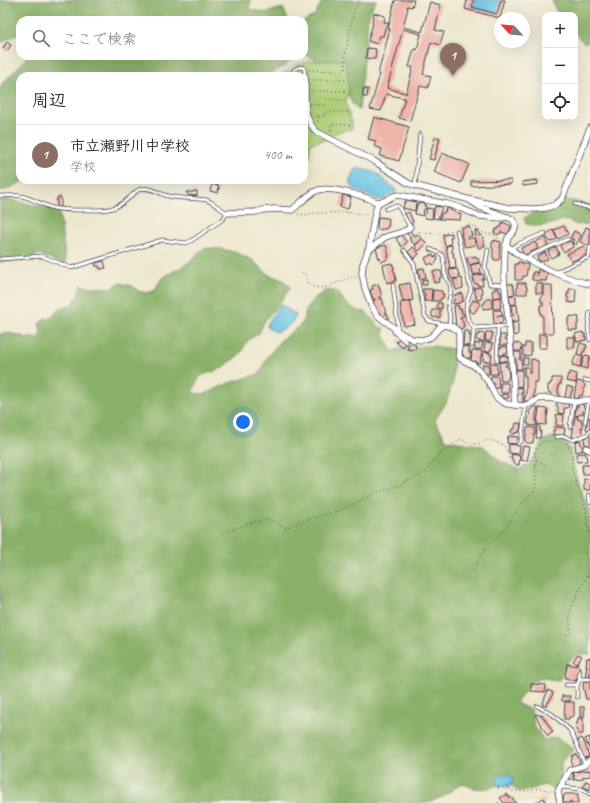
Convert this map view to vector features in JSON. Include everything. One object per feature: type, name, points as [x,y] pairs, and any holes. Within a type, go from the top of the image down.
[{"type":"street","points":[[308,120],[310,124],[318,132],[374,161],[415,186],[509,208],[534,209],[555,205],[562,198],[590,128]]},
{"type":"street","points":[[227,213],[256,212],[275,209],[292,210],[317,190],[328,189],[364,197],[378,202],[385,201],[394,195],[398,195],[447,204],[479,216],[508,218]]},
{"type":"street","points":[[467,199],[480,207],[512,219],[516,227],[508,238],[504,249],[504,285],[509,326],[515,405]]},
{"type":"street","points":[[378,202],[374,214],[368,250],[363,264],[362,275],[371,305],[378,315],[402,334],[412,339],[422,340],[431,337],[440,327],[447,325],[458,331],[460,335],[459,356],[461,359],[473,365],[481,372],[489,383],[496,397],[507,404],[526,405],[547,398],[574,402],[589,400]]},
{"type":"street","points":[[368,250],[384,238],[404,232],[410,227]]},
{"type":"street","points":[[506,245],[519,255],[556,273],[590,285]]},
{"type":"street","points":[[560,803],[560,789],[570,770],[585,764],[590,760]]},
{"type":"lane","points":[[292,72],[296,68],[301,67],[304,68],[304,72]]},
{"type":"lane","points":[[415,186],[420,134]]},
{"type":"lane","points":[[0,196],[22,196],[52,208],[69,210],[98,210],[111,209],[119,206],[138,190],[148,189],[177,198],[207,200],[227,213],[223,219],[192,241],[186,243],[162,240],[72,268],[42,256],[0,259]]},
{"type":"lane","points":[[575,204],[590,208]]},
{"type":"lane","points":[[386,209],[398,206],[410,227]]},
{"type":"lane","points":[[457,231],[471,290],[466,309],[468,320],[474,328],[472,346]]},
{"type":"lane","points":[[512,249],[516,245],[545,233]]},
{"type":"lane","points":[[528,259],[532,255],[568,239]]},
{"type":"lane","points":[[556,273],[589,257],[590,247]]},
{"type":"lane","points":[[404,250],[414,264],[425,316],[429,321],[447,325],[450,318],[448,305],[451,290],[450,284],[445,274],[443,256],[430,249]]},
{"type":"lane","points":[[488,250],[485,268],[490,284],[504,285]]},
{"type":"lane","points":[[393,284],[398,326],[397,330],[394,332],[406,342]]},
{"type":"lane","points":[[590,312],[588,328],[590,340]]},
{"type":"lane","points":[[497,360],[498,326]]},
{"type":"lane","points":[[474,328],[509,326]]},
{"type":"lane","points":[[585,380],[590,381]]},
{"type":"lane","points":[[585,422],[589,400]]},
{"type":"lane","points":[[570,427],[574,402]]},
{"type":"lane","points":[[521,442],[526,405]]},
{"type":"lane","points":[[556,439],[564,436],[570,440],[573,440],[586,435],[590,431]]},
{"type":"lane","points":[[589,495],[590,503]]},
{"type":"lane","points":[[577,697],[577,685],[580,679],[580,671]]},
{"type":"lane","points":[[580,679],[590,679]]},
{"type":"lane","points":[[566,685],[577,685]]},
{"type":"lane","points":[[537,706],[552,714],[570,730],[585,764]]},
{"type":"lane","points":[[560,789],[582,789],[590,794]]},
{"type":"path","points":[[308,70],[345,70],[345,56],[351,24],[359,0]]},
{"type":"path","points":[[308,76],[311,76],[311,80],[346,80]]},
{"type":"path","points":[[308,91],[348,91]]},
{"type":"path","points":[[308,104],[324,105],[325,99],[344,100]]},
{"type":"path","points":[[308,113],[309,112],[310,116],[325,116],[325,112],[347,112]]},
{"type":"path","points":[[318,116],[318,122]]},
{"type":"path","points":[[330,130],[331,124],[350,125]]},
{"type":"path","points":[[292,210],[293,214],[304,215],[313,213],[344,212],[374,214]]},
{"type":"path","points":[[302,272],[305,274],[307,283],[318,288],[332,286],[346,279],[362,275]]},
{"type":"path","points":[[554,398],[556,416],[552,434],[556,439]]},
{"type":"path","points":[[222,534],[263,520],[276,521],[286,528],[309,518],[341,510],[427,471],[437,456],[461,439],[472,444],[478,444],[484,440],[491,440],[503,444],[512,464],[520,467],[529,462],[542,442],[556,439],[566,442],[571,452],[572,471],[586,508],[587,525],[590,532]]},
{"type":"path","points":[[473,571],[486,548],[506,527],[534,491],[536,482],[534,470],[536,460],[535,453]]},
{"type":"path","points":[[536,460],[545,464]]},
{"type":"path","points":[[566,635],[570,634],[570,613],[590,571]]},
{"type":"path","points":[[498,787],[508,788],[512,791],[524,792],[538,788],[552,791],[560,789]]},
{"type":"green space","points":[[0,0],[251,0],[249,9],[265,13],[283,8],[286,16],[16,16],[16,35],[0,43]]},
{"type":"green space","points":[[323,0],[377,0],[372,7],[368,19],[359,110],[352,104],[349,97],[346,59],[318,61],[308,56],[308,19],[314,16]]},
{"type":"green space","points":[[552,0],[590,0],[590,42],[584,43],[578,36],[578,12],[558,12]]},
{"type":"green space","points":[[25,60],[290,60],[285,66],[272,72],[16,72],[16,184],[17,184],[6,190],[0,190],[0,90],[2,84]]},
{"type":"green space","points":[[310,61],[347,61],[349,91],[346,99],[352,129],[337,132],[327,139],[311,143],[308,158],[308,72],[285,72],[293,66]]},
{"type":"green space","points":[[3,198],[59,211],[66,264],[40,254],[25,260],[0,262],[0,199]]},
{"type":"green space","points":[[564,199],[590,205],[590,223],[577,225],[563,220],[552,224],[538,226],[526,224],[524,218],[533,213],[547,211],[558,207]]},
{"type":"green space","points":[[204,248],[222,249],[237,253],[252,260],[269,275],[283,280],[291,287],[265,320],[259,333],[247,341],[241,353],[223,368],[200,376],[192,393],[205,394],[229,383],[259,374],[267,358],[280,341],[303,322],[307,308],[313,299],[327,290],[338,292],[346,304],[358,311],[366,312],[380,328],[384,328],[384,335],[392,351],[409,347],[433,346],[454,349],[453,382],[446,403],[435,420],[446,440],[483,446],[500,461],[520,470],[531,463],[543,441],[552,437],[564,442],[570,449],[577,479],[583,497],[590,510],[590,654],[578,654],[568,661],[559,680],[542,678],[531,682],[516,703],[531,710],[534,726],[544,740],[557,737],[574,750],[561,762],[561,777],[553,789],[544,785],[529,790],[518,791],[507,782],[489,788],[480,789],[462,783],[442,797],[427,803],[0,803],[0,334],[10,333],[30,338],[40,337],[41,330],[39,324],[44,319],[49,319],[59,310],[72,306],[81,285],[89,287],[112,288],[119,283],[133,286],[138,291],[146,293],[154,291],[162,278],[188,263]]},
{"type":"water","points":[[474,0],[501,0],[498,12],[494,13],[472,7]]},
{"type":"water","points":[[356,168],[375,172],[397,191],[384,199],[376,200],[375,198],[357,190],[349,182]]},
{"type":"water","points":[[280,304],[296,315],[288,326],[276,332],[267,327],[267,325]]},
{"type":"water","points":[[500,774],[510,775],[513,777],[513,781],[508,787],[498,786],[497,780]]},
{"type":"building","points":[[395,0],[414,0],[412,7],[407,6],[408,8],[403,27],[422,32],[430,2],[441,5],[435,30],[444,32],[440,45],[431,42],[423,74],[431,76],[428,88],[420,86],[410,121],[399,118],[405,98],[404,97],[386,94],[381,111],[370,109],[380,74],[378,74],[390,29],[388,29]],"holes":[[[403,29],[421,34],[417,50],[414,49],[409,67],[413,67],[406,94],[387,88]]]},
{"type":"building","points":[[467,0],[474,0],[472,7],[494,13],[494,16],[465,9]]},
{"type":"building","points":[[501,0],[505,0],[502,12],[498,12]]},
{"type":"building","points":[[374,13],[385,16],[384,22],[389,23],[388,26],[386,25],[383,36],[380,36],[377,44],[368,41]]},
{"type":"building","points":[[7,42],[11,45],[7,51],[3,48]]},
{"type":"building","points":[[367,48],[376,49],[375,59],[366,58]]},
{"type":"building","points":[[363,89],[368,89],[367,97],[363,97]]},
{"type":"building","points":[[374,117],[409,127],[399,161],[380,156],[382,149],[374,146],[376,141],[368,139]]},
{"type":"building","points":[[435,137],[440,138],[434,160],[429,159]]},
{"type":"building","points":[[442,153],[469,164],[461,183],[434,172]]},
{"type":"building","points":[[511,180],[511,184],[471,186],[471,181]]},
{"type":"building","points":[[537,180],[538,184],[523,186],[522,182]]},
{"type":"building","points":[[212,184],[219,186],[218,193],[210,191]]},
{"type":"building","points":[[197,191],[197,196],[188,195],[186,192],[194,192]]},
{"type":"building","points":[[343,195],[351,197],[348,209],[340,207]]},
{"type":"building","points":[[58,197],[61,197],[61,207],[57,207]]},
{"type":"building","points":[[406,200],[416,202],[415,211],[403,208]]},
{"type":"building","points":[[417,204],[425,204],[424,206],[426,206],[423,216],[415,214]]},
{"type":"building","points":[[435,206],[442,207],[438,219],[433,218]]},
{"type":"building","points":[[427,208],[433,209],[432,219],[425,218]]},
{"type":"building","points":[[447,208],[461,214],[460,220],[439,219]]},
{"type":"building","points":[[409,212],[413,222],[410,224],[405,214]]},
{"type":"building","points":[[378,217],[389,219],[388,227],[386,229],[378,230]]},
{"type":"building","points":[[503,222],[511,226],[508,234],[501,232],[498,235],[494,233],[496,229],[501,227]]},
{"type":"building","points":[[469,226],[472,236],[467,237],[468,239],[474,238],[475,245],[465,247],[461,234],[461,228]]},
{"type":"building","points":[[564,226],[568,234],[558,239],[554,230]]},
{"type":"building","points":[[586,227],[590,229],[589,246],[580,242]]},
{"type":"building","points":[[475,230],[479,232],[479,236],[482,235],[485,246],[481,246],[482,248],[478,247],[475,237]]},
{"type":"building","points":[[553,230],[557,239],[550,242],[546,236]]},
{"type":"building","points":[[410,231],[414,236],[417,234],[421,238],[415,245],[409,239],[411,238],[407,234]]},
{"type":"building","points":[[574,231],[581,235],[576,245],[572,243],[574,240],[571,239]]},
{"type":"building","points":[[452,233],[452,237],[450,237],[451,244],[445,246],[443,235]]},
{"type":"building","points":[[401,235],[407,242],[402,247],[396,239]]},
{"type":"building","points":[[545,237],[548,245],[541,249],[537,241]]},
{"type":"building","points":[[422,239],[427,243],[419,251],[415,246]]},
{"type":"building","points":[[494,240],[501,242],[499,260],[494,260],[493,258],[492,242],[494,242]]},
{"type":"building","points":[[571,241],[573,247],[563,252],[560,246],[563,243]]},
{"type":"building","points":[[535,242],[538,249],[524,255],[521,248]]},
{"type":"building","points":[[386,245],[389,256],[388,259],[381,262],[376,248]]},
{"type":"building","points":[[452,245],[452,253],[454,253],[453,257],[455,257],[456,268],[450,269],[446,246]]},
{"type":"building","points":[[584,246],[587,254],[571,261],[567,254]]},
{"type":"building","points":[[413,247],[419,254],[414,259],[408,252]]},
{"type":"building","points":[[556,247],[559,254],[551,258],[548,251]]},
{"type":"building","points":[[545,252],[548,259],[540,262],[537,257]]},
{"type":"building","points":[[433,254],[434,257],[437,256],[438,260],[433,265],[432,263],[428,265],[425,258]]},
{"type":"building","points":[[476,256],[479,262],[469,265],[467,258]]},
{"type":"building","points":[[104,261],[106,268],[100,269],[99,266],[96,266],[95,263]]},
{"type":"building","points":[[518,262],[528,264],[526,276],[523,276],[523,279],[521,280],[515,280],[515,264],[518,264]]},
{"type":"building","points":[[392,263],[396,281],[387,283],[383,265]]},
{"type":"building","points":[[480,263],[481,273],[474,275],[470,265]]},
{"type":"building","points":[[424,268],[426,277],[420,279],[418,269]]},
{"type":"building","points":[[539,268],[541,271],[548,272],[546,281],[532,280],[533,272],[537,272],[537,276]]},
{"type":"building","points":[[457,269],[460,278],[452,279],[449,270]]},
{"type":"building","points":[[433,271],[441,271],[442,278],[439,278],[440,282],[434,283]]},
{"type":"building","points":[[483,274],[483,285],[478,286],[477,283],[474,284],[473,276]]},
{"type":"building","points":[[462,278],[463,288],[456,290],[453,280]]},
{"type":"building","points":[[427,279],[427,285],[422,285],[422,280]]},
{"type":"building","points":[[410,283],[413,300],[403,302],[399,285]]},
{"type":"building","points":[[517,283],[526,283],[527,294],[517,294]]},
{"type":"building","points":[[536,283],[542,283],[542,293],[536,293]]},
{"type":"building","points":[[378,284],[382,296],[378,297],[379,299],[382,298],[386,314],[389,318],[386,319],[376,310],[373,301],[375,299],[373,299],[370,290],[373,289],[372,286]]},
{"type":"building","points":[[507,284],[513,284],[515,294],[509,295]]},
{"type":"building","points":[[543,285],[552,285],[553,333],[543,333],[543,315],[541,315],[540,305],[543,305],[543,302],[541,302],[541,296],[543,296]]},
{"type":"building","points":[[481,287],[483,294],[481,295],[482,299],[477,300],[474,288]]},
{"type":"building","points":[[495,288],[499,288],[501,297],[493,298],[492,291],[495,290]]},
{"type":"building","points":[[423,289],[432,289],[431,301],[424,301],[425,294],[423,294]]},
{"type":"building","points":[[569,289],[576,289],[575,303],[568,302],[567,293],[569,294]]},
{"type":"building","points":[[433,290],[442,291],[442,294],[444,294],[440,301],[432,301]]},
{"type":"building","points":[[462,293],[463,301],[453,304],[455,299],[454,295]]},
{"type":"building","points":[[516,296],[516,304],[511,305],[509,297]]},
{"type":"building","points":[[501,297],[500,309],[493,309],[493,298]]},
{"type":"building","points":[[488,299],[492,299],[492,308],[483,309],[483,304]]},
{"type":"building","points":[[473,300],[481,303],[474,313],[469,311]]},
{"type":"building","points":[[410,301],[415,324],[404,326],[400,303]]},
{"type":"building","points":[[437,303],[442,303],[442,309],[437,308]]},
{"type":"building","points":[[458,305],[464,316],[460,317],[464,326],[460,329],[456,325],[454,306]]},
{"type":"building","points":[[511,305],[517,305],[519,321],[511,322],[510,316],[513,316],[513,313]]},
{"type":"building","points":[[432,310],[440,310],[440,318],[432,317]]},
{"type":"building","points":[[493,310],[501,310],[503,315],[497,316],[503,316],[502,323],[494,324]]},
{"type":"building","points":[[570,316],[579,317],[577,330],[568,330],[568,318],[570,318]]},
{"type":"building","points":[[518,322],[518,334],[515,336],[512,333],[512,323]]},
{"type":"building","points":[[464,331],[469,331],[469,335],[471,336],[470,346],[463,345]]},
{"type":"building","points":[[486,332],[493,333],[491,341],[485,341]]},
{"type":"building","points":[[583,332],[586,340],[577,342],[575,334]]},
{"type":"building","points":[[479,333],[485,334],[484,342],[476,340]]},
{"type":"building","points":[[539,334],[547,335],[547,348],[539,348]]},
{"type":"building","points":[[500,335],[505,335],[505,339],[508,341],[507,345],[500,345]]},
{"type":"building","points":[[567,337],[575,337],[574,348],[567,348]]},
{"type":"building","points":[[400,338],[406,344],[403,348],[396,342]]},
{"type":"building","points":[[479,342],[483,342],[482,349],[475,349],[475,343],[479,344]]},
{"type":"building","points":[[486,342],[493,343],[490,352],[484,351]]},
{"type":"building","points":[[514,343],[518,343],[522,346],[521,351],[514,351]]},
{"type":"building","points":[[525,343],[531,343],[531,355],[523,356],[523,347],[525,347]]},
{"type":"building","points":[[580,343],[587,345],[582,355],[577,354]]},
{"type":"building","points":[[409,344],[416,345],[415,350],[407,349]]},
{"type":"building","points":[[463,346],[469,347],[471,358],[463,358]]},
{"type":"building","points":[[507,346],[508,353],[499,355],[499,348]]},
{"type":"building","points":[[472,350],[482,351],[480,363],[476,363],[477,361],[471,361]]},
{"type":"building","points":[[484,352],[492,355],[490,362],[483,361]]},
{"type":"building","points":[[514,352],[521,352],[521,358],[519,359],[521,359],[522,369],[516,369]]},
{"type":"building","points":[[506,355],[509,360],[500,362],[500,356]]},
{"type":"building","points":[[576,355],[583,357],[580,367],[572,365]]},
{"type":"building","points":[[585,355],[590,356],[587,369],[581,367]]},
{"type":"building","points":[[523,358],[528,358],[528,364],[523,364]]},
{"type":"building","points":[[531,359],[538,361],[538,382],[534,382],[533,401],[524,401],[526,396],[526,376],[524,376],[524,367],[529,367],[529,373],[531,373]]},
{"type":"building","points":[[499,362],[507,362],[507,365],[505,366],[508,367],[509,377],[507,381],[501,381]]},
{"type":"building","points":[[490,363],[497,364],[497,374],[490,374]]},
{"type":"building","points":[[483,364],[489,365],[489,374],[482,372]]},
{"type":"building","points":[[516,370],[522,370],[522,386],[515,387]]},
{"type":"building","points":[[570,372],[577,374],[576,383],[566,381],[568,374],[570,375]]},
{"type":"building","points":[[491,376],[498,376],[499,388],[494,388],[494,383],[491,383]]},
{"type":"building","points":[[552,378],[561,378],[561,384],[559,384],[558,391],[559,397],[552,397],[552,393],[549,393],[548,391],[548,385],[552,383]]},
{"type":"building","points":[[577,381],[582,382],[585,385],[582,396],[580,395],[578,399],[574,398]]},
{"type":"building","points":[[500,383],[508,383],[509,393],[501,393]]},
{"type":"building","points":[[567,386],[573,388],[570,398],[565,397]]},
{"type":"building","points":[[522,387],[523,393],[521,394],[523,394],[523,403],[518,403],[516,388]]},
{"type":"building","points":[[508,394],[509,398],[501,398],[501,395]]},
{"type":"building","points":[[557,402],[569,403],[568,408],[564,408],[564,414],[558,413]]},
{"type":"building","points":[[578,404],[584,405],[583,414],[579,414],[579,416],[575,415]]},
{"type":"building","points":[[534,407],[538,407],[536,426],[528,425],[529,423],[527,423],[530,413],[529,411]]},
{"type":"building","points":[[539,408],[548,409],[546,425],[537,424]]},
{"type":"building","points":[[557,414],[564,415],[563,426],[556,425]]},
{"type":"building","points":[[575,416],[578,417],[577,419],[582,420],[581,422],[583,424],[583,428],[581,428],[581,436],[577,438],[572,437]]},
{"type":"building","points":[[588,417],[590,418],[589,430],[586,429]]},
{"type":"building","points":[[516,423],[521,424],[520,431],[518,431],[518,433],[515,432],[515,434],[511,434],[511,430],[515,428]]},
{"type":"building","points":[[537,425],[540,426],[540,438],[536,438]]},
{"type":"building","points":[[555,427],[565,428],[564,435],[553,435]]},
{"type":"building","points":[[527,428],[535,428],[533,443],[527,443],[525,441]]},
{"type":"building","points":[[588,435],[590,436],[590,446],[584,443],[585,437],[586,438]]},
{"type":"building","points":[[508,436],[518,437],[516,444],[507,443]]},
{"type":"building","points":[[580,440],[583,450],[576,452],[575,442]]},
{"type":"building","points":[[509,444],[520,446],[519,454],[509,453]]},
{"type":"building","points":[[523,446],[530,447],[527,461],[520,460]]},
{"type":"building","points":[[586,453],[587,461],[577,462],[577,454]]},
{"type":"building","points":[[512,454],[520,456],[519,465],[513,463],[513,460],[511,459]]},
{"type":"building","points":[[582,465],[590,465],[590,474],[583,474]]},
{"type":"building","points":[[584,479],[590,479],[590,490],[584,490]]},
{"type":"building","points":[[578,654],[582,656],[577,664],[573,661]]},
{"type":"building","points":[[589,657],[590,677],[585,678],[587,658],[588,659]]},
{"type":"building","points":[[567,664],[579,667],[580,669],[576,681],[565,678]]},
{"type":"building","points":[[584,681],[590,681],[590,699],[586,699],[583,686]]},
{"type":"building","points":[[531,684],[546,685],[545,692],[531,691]]},
{"type":"building","points":[[548,690],[553,693],[546,706],[542,705]]},
{"type":"building","points":[[562,696],[570,696],[570,701],[562,701]]},
{"type":"building","points":[[565,702],[574,702],[574,716],[569,717],[569,719],[564,719]]},
{"type":"building","points":[[580,707],[584,707],[584,717],[580,717]]},
{"type":"building","points":[[538,714],[540,716],[542,715],[553,732],[548,736],[535,715]]},
{"type":"building","points":[[578,718],[583,718],[583,734],[578,734],[578,730],[576,730]]},
{"type":"building","points":[[590,737],[590,750],[585,739]]},
{"type":"building","points":[[582,738],[589,756],[586,758],[583,758],[577,743],[579,741],[578,740]]},
{"type":"building","points":[[576,754],[580,763],[572,767],[572,756]]},
{"type":"building","points":[[590,770],[590,776],[583,777],[583,779],[574,780],[573,772]]},
{"type":"building","points":[[571,773],[574,775],[571,780],[568,778]]},
{"type":"building","points":[[586,781],[590,783],[590,790],[583,786]]},
{"type":"building","points":[[507,794],[516,803],[504,803],[500,798]]},
{"type":"building","points":[[565,794],[578,794],[578,803],[571,803],[570,801],[570,803],[563,803]]},
{"type":"building","points":[[544,798],[546,803],[534,803]]},
{"type":"place","name":"市立瀬野川中学校","points":[[453,76]]}]
